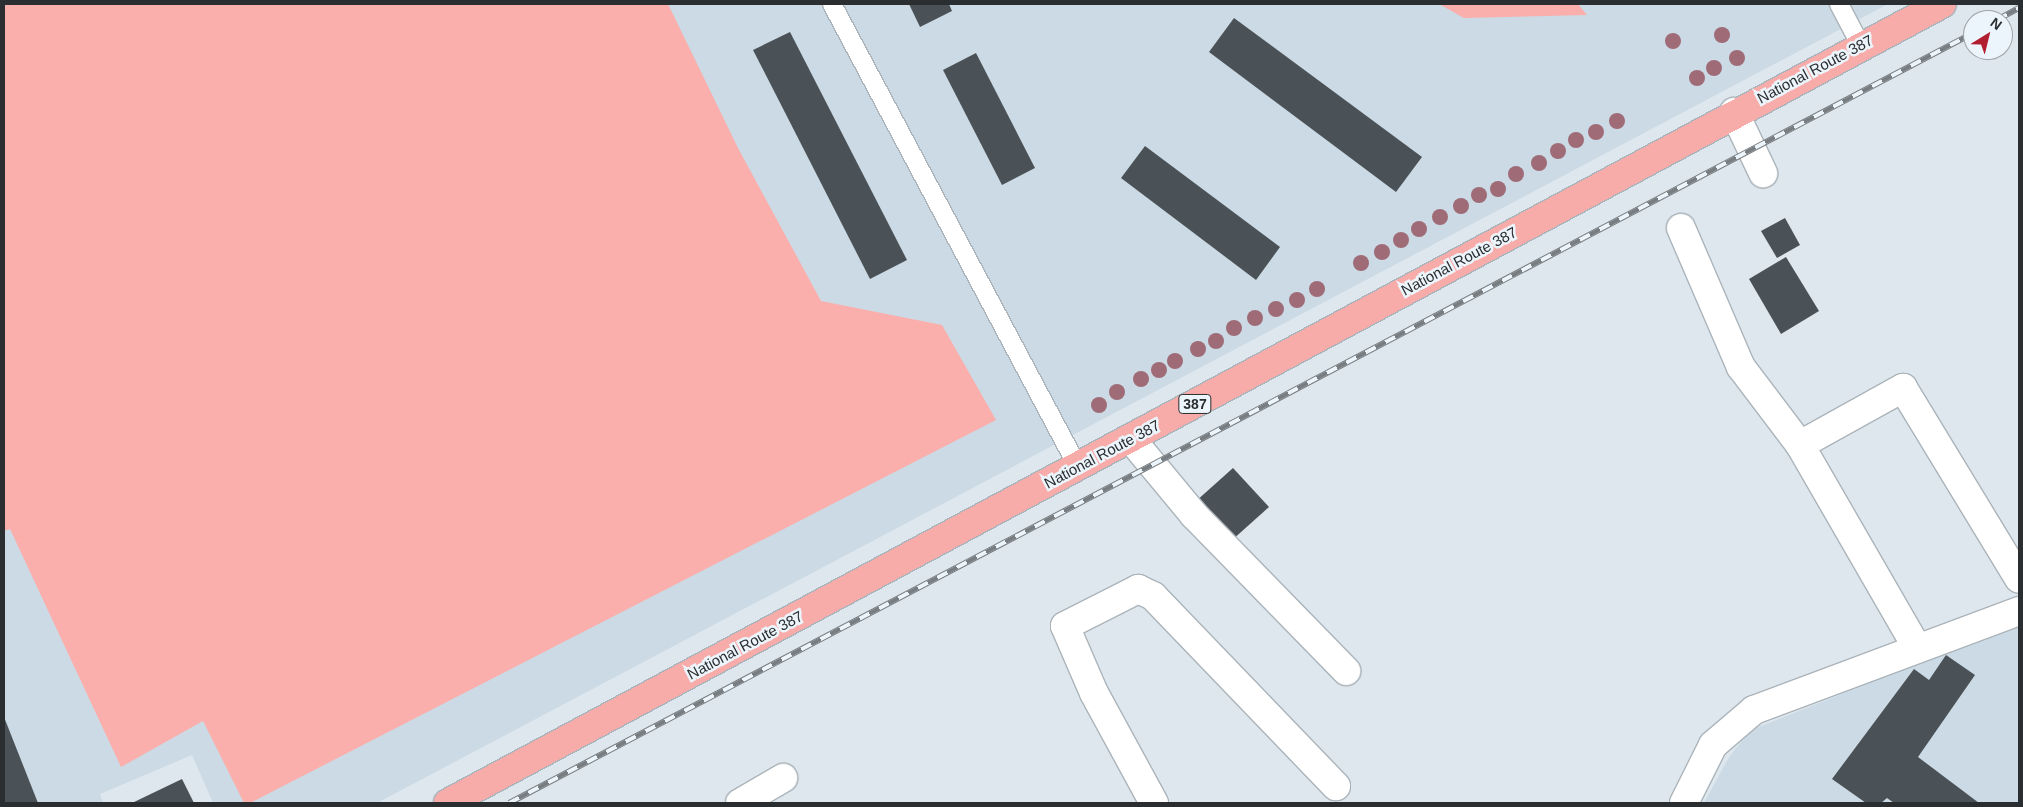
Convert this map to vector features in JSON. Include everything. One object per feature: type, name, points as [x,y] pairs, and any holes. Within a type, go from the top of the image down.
[{"type":"highway","name":"National Route 387","points":[[448,803],[1078,468],[1860,44],[1942,4]]},
{"type":"street","points":[[1734,112],[1764,173]]},
{"type":"street","points":[[1681,228],[1740,367],[1800,445],[1917,648]]},
{"type":"street","points":[[1800,445],[1903,388],[2019,579]]},
{"type":"street","points":[[1131,439],[1194,515],[1346,671]]},
{"type":"street","points":[[1154,803],[1094,693],[1065,626],[1138,589],[1153,596],[1336,786]]},
{"type":"street","points":[[1684,803],[1714,745],[1754,710],[2019,611]]},
{"type":"street","points":[[740,803],[782,778]]},
{"type":"lane","points":[[832,4],[1078,468]]},
{"type":"lane","points":[[1839,4],[1860,44]]},
{"type":"shaded area","points":[[4,4],[1888,4],[377,803],[213,803],[192,755],[100,794],[103,803],[4,803]]},
{"type":"shaded area","points":[[4,4],[668,4],[738,148],[821,301],[942,325],[996,420],[250,803],[244,803],[203,721],[121,767],[10,529],[4,531]]},
{"type":"shaded area","points":[[1439,4],[1578,4],[1587,15],[1464,18]]},
{"type":"shaded area","points":[[2019,624],[2019,803],[1704,803],[1729,757],[1751,730]]},
{"type":"building","points":[[909,4],[949,4],[952,11],[920,27]]},
{"type":"building","points":[[1234,18],[1422,157],[1396,192],[1209,52]]},
{"type":"building","points":[[790,32],[907,260],[870,279],[753,50]]},
{"type":"building","points":[[976,53],[1035,168],[1002,185],[943,70]]},
{"type":"building","points":[[1145,146],[1280,247],[1256,280],[1121,178]]},
{"type":"building","points":[[1785,218],[1800,245],[1777,258],[1761,231]]},
{"type":"building","points":[[1786,257],[1819,311],[1781,334],[1749,279]]},
{"type":"building","points":[[1233,468],[1269,507],[1231,541],[1195,502]]},
{"type":"building","points":[[1946,655],[1975,675],[1918,757],[1979,803],[1894,803],[1887,798],[1881,803],[1866,803],[1832,779],[1914,669],[1929,680]]},
{"type":"building","points":[[4,717],[38,803],[4,803]]},
{"type":"building","points":[[182,779],[194,803],[132,803]]},
{"type":"railway","points":[[2013,11],[2019,8]]},
{"type":"railway","points":[[509,803],[1963,38]]}]
